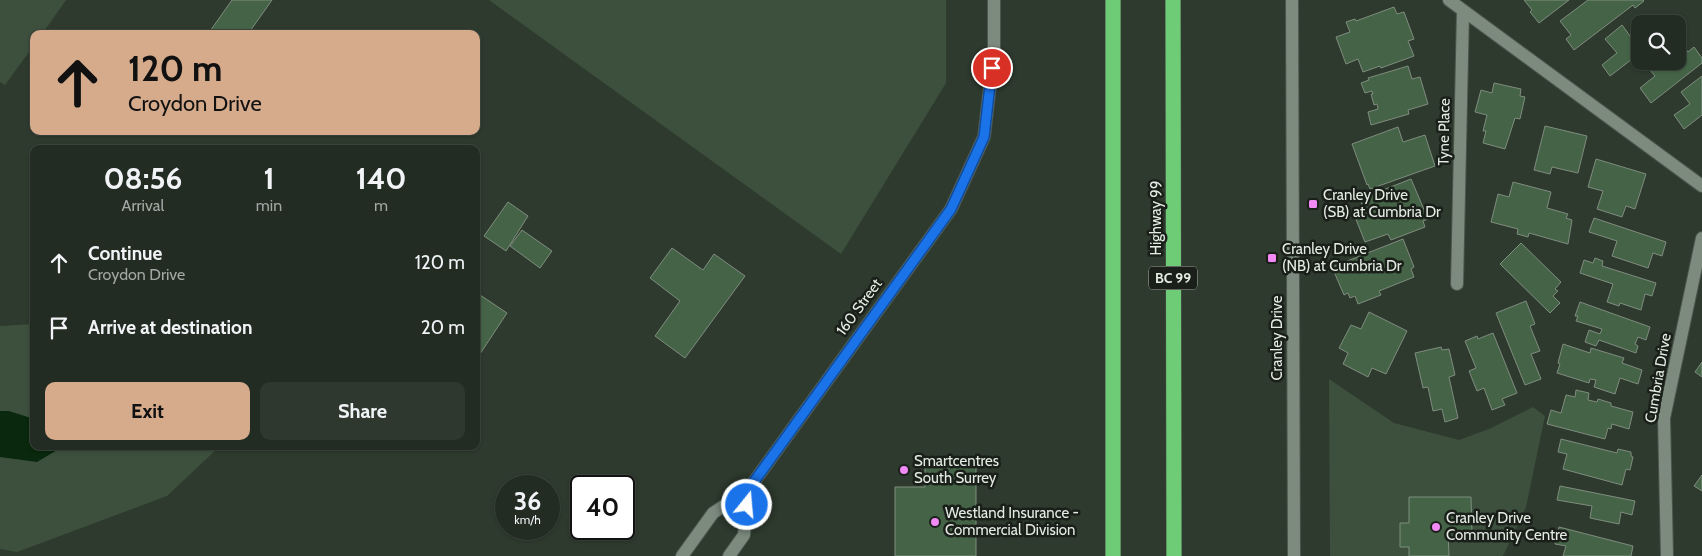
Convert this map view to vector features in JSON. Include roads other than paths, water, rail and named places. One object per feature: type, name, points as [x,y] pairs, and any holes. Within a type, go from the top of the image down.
[{"type":"highway","points":[[1113,0],[1114,556]]},
{"type":"highway","name":"Highway 99","points":[[1173,0],[1174,556]]},
{"type":"street","name":"160 Street","points":[[682,556],[713,513],[748,490],[951,209],[984,137],[994,51],[994,0]]},
{"type":"street","name":"Cranley Drive","points":[[1292,0],[1294,556]]},
{"type":"street","points":[[1448,0],[1702,186]]},
{"type":"street","name":"Tyne Place","points":[[1457,284],[1463,11]]},
{"type":"street","name":"Cumbria Drive","points":[[1667,556],[1664,418],[1702,238]]},
{"type":"street","points":[[729,556],[744,535],[748,490]]},
{"type":"place","name":"Cranley Drive (SB) at Cumbria Dr","points":[[1313,204]]},
{"type":"place","name":"Cranley Drive (NB) at Cumbria Dr","points":[[1272,258]]},
{"type":"place","name":"Smartcentres South Surrey","points":[[904,470]]},
{"type":"place","name":"Westland Insurance - Commercial Division","points":[[935,522]]},
{"type":"place","name":"Cranley Drive Community Centre","points":[[1436,527]]}]
